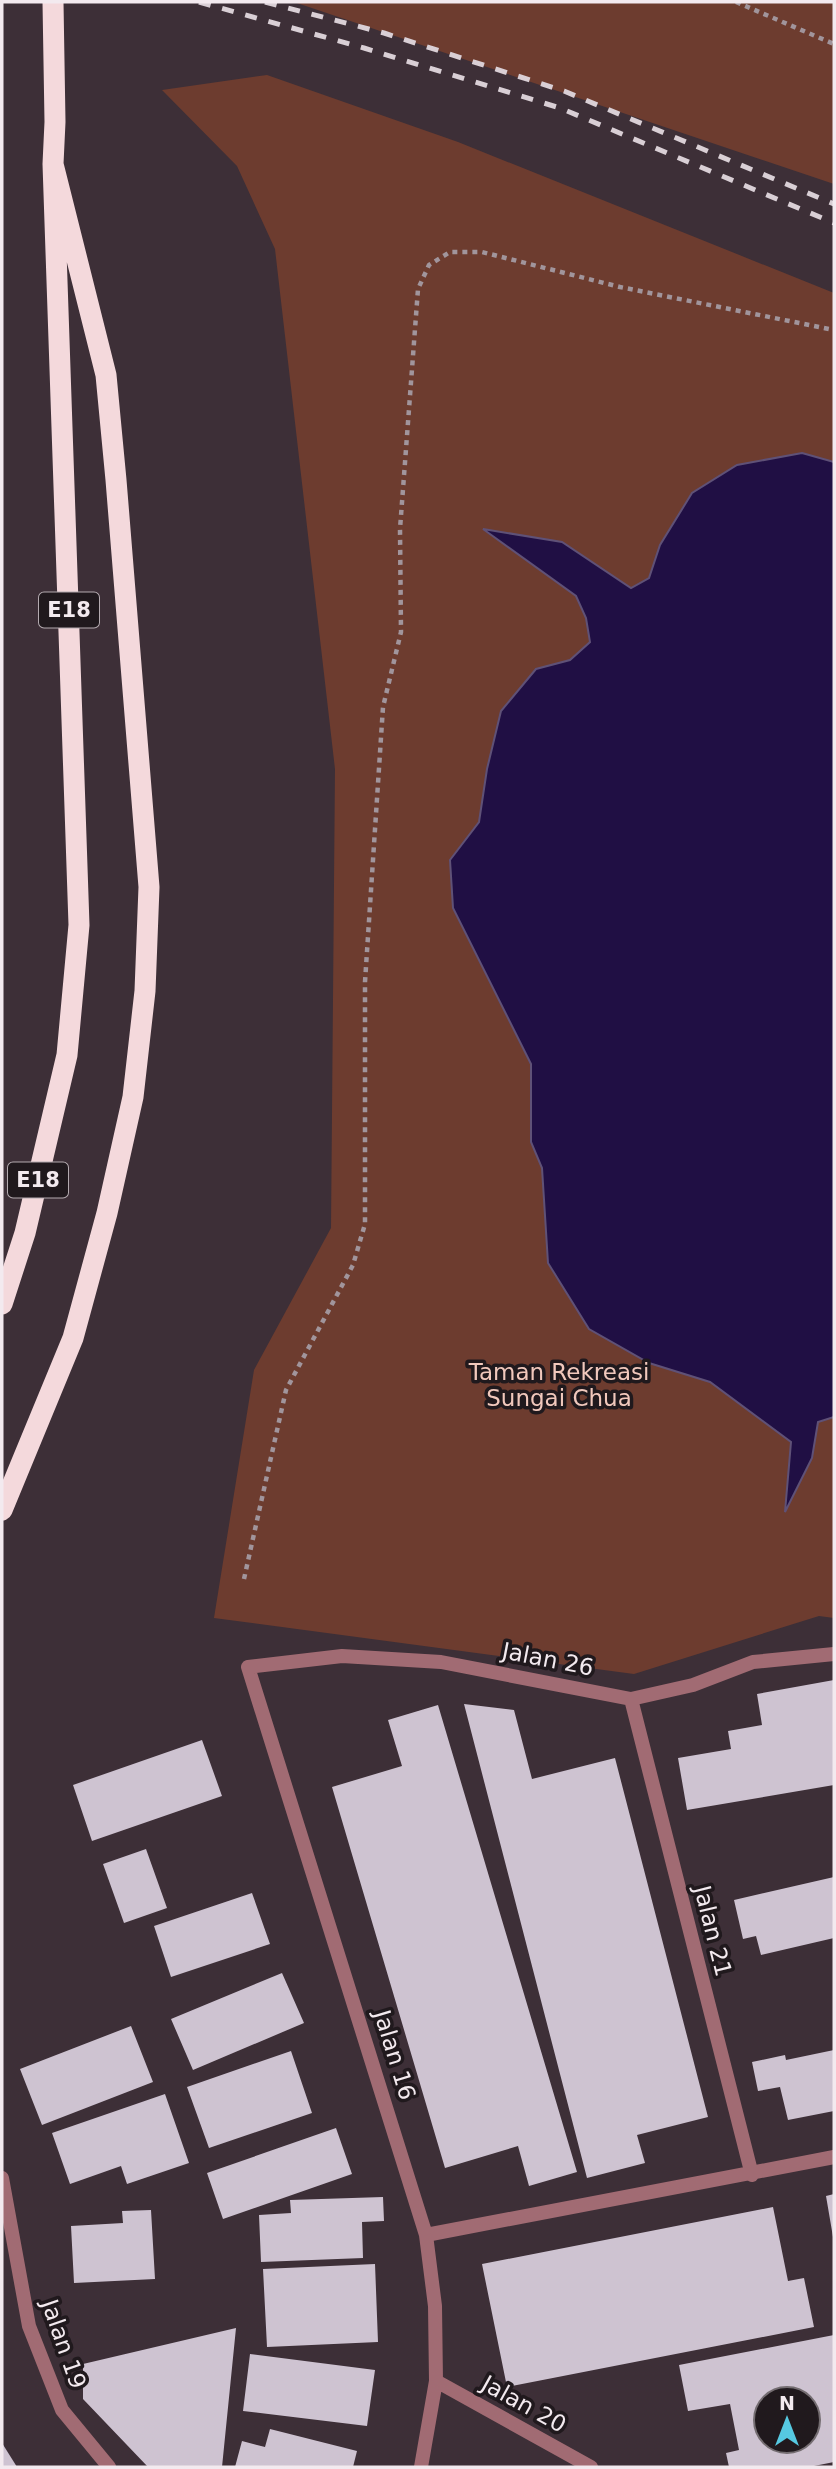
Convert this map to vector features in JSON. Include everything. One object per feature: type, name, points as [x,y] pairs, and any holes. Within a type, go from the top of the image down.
[{"type":"highway","name":"E18","points":[[2,1304],[25,1233],[67,1055],[79,925],[53,164],[53,2]]},
{"type":"highway","points":[[2,1510],[73,1338],[107,1213],[133,1097],[145,991],[149,887],[117,480],[106,375],[53,164]]},
{"type":"street","name":"Jalan 26","points":[[248,1667],[342,1656],[441,1662],[631,1699],[693,1685],[753,1662],[834,1654]]},
{"type":"street","name":"Jalan 16","points":[[248,1667],[426,2235],[435,2305],[436,2382],[421,2467]]},
{"type":"street","name":"Jalan 21","points":[[631,1699],[752,2175]]},
{"type":"street","points":[[426,2235],[752,2175],[834,2157]]},
{"type":"street","name":"Jalan 19","points":[[2,2178],[29,2326],[62,2410],[109,2467]]},
{"type":"street","name":"Jalan 20","points":[[436,2382],[591,2467]]},
{"type":"path","points":[[736,2],[834,44]]},
{"type":"path","points":[[244,1579],[286,1390],[353,1265],[365,1224],[365,982],[383,707],[401,632],[400,529],[418,289],[429,265],[450,252],[482,252],[620,287],[834,330]]},
{"type":"green space","points":[[294,2],[834,2],[834,184]]},
{"type":"green space","name":"Taman Rekreasi Sungai Chua","points":[[267,75],[458,142],[834,293],[834,1618],[819,1616],[634,1674],[214,1618],[254,1370],[331,1228],[335,769],[275,249],[237,166],[162,90]]},
{"type":"shaded area","points":[[802,453],[834,462],[834,1417],[818,1422],[812,1458],[785,1512],[791,1442],[710,1382],[649,1363],[589,1329],[548,1263],[542,1168],[531,1142],[531,1064],[453,908],[450,860],[479,822],[487,769],[501,711],[536,669],[570,660],[590,642],[586,618],[576,596],[483,529],[562,542],[631,588],[649,578],[660,545],[692,493],[737,465]]},
{"type":"building","points":[[834,1680],[834,1785],[687,1810],[678,1758],[731,1749],[728,1731],[762,1725],[757,1694]]},
{"type":"building","points":[[464,1704],[514,1710],[532,1779],[615,1758],[708,2117],[637,2135],[645,2163],[587,2178]]},
{"type":"building","points":[[438,1705],[577,2172],[529,2186],[518,2146],[445,2168],[332,1787],[402,1766],[388,1720]]},
{"type":"building","points":[[202,1740],[222,1796],[92,1841],[73,1785]]},
{"type":"building","points":[[146,1849],[167,1908],[124,1923],[103,1864]]},
{"type":"building","points":[[834,1877],[834,1938],[761,1955],[756,1936],[743,1939],[734,1900]]},
{"type":"building","points":[[252,1893],[270,1944],[171,1977],[154,1926]]},
{"type":"building","points":[[282,1973],[304,2023],[193,2070],[171,2019]]},
{"type":"building","points":[[131,2026],[153,2082],[42,2125],[20,2069]]},
{"type":"building","points":[[834,2050],[834,2111],[788,2120],[780,2087],[758,2091],[752,2062],[785,2055],[786,2060]]},
{"type":"building","points":[[291,2051],[312,2113],[209,2148],[187,2087]]},
{"type":"building","points":[[165,2094],[189,2163],[127,2184],[121,2166],[70,2184],[52,2133]]},
{"type":"building","points":[[336,2128],[352,2174],[223,2219],[207,2173]]},
{"type":"building","points":[[834,2194],[834,2237],[833,2237],[826,2196]]},
{"type":"building","points":[[383,2197],[384,2221],[362,2222],[363,2258],[261,2262],[259,2215],[291,2213],[290,2200]]},
{"type":"building","points":[[773,2207],[788,2281],[804,2278],[814,2327],[507,2387],[482,2264]]},
{"type":"building","points":[[151,2210],[155,2279],[74,2283],[71,2226],[123,2223],[122,2211]]},
{"type":"building","points":[[375,2264],[378,2342],[267,2347],[263,2269]]},
{"type":"building","points":[[236,2328],[222,2467],[148,2467],[83,2399],[83,2364]]},
{"type":"building","points":[[834,2335],[834,2462],[809,2467],[729,2467],[726,2453],[739,2450],[730,2404],[688,2411],[679,2365]]},
{"type":"building","points":[[250,2354],[375,2370],[367,2426],[243,2411]]},
{"type":"building","points":[[270,2429],[357,2451],[353,2467],[235,2467],[242,2441],[265,2447]]},
{"type":"building","points":[[2,2443],[17,2467],[2,2467]]},
{"type":"railway","points":[[199,2],[364,48],[560,108],[834,223]]},
{"type":"railway","points":[[265,2],[384,33],[564,91],[834,204]]}]
